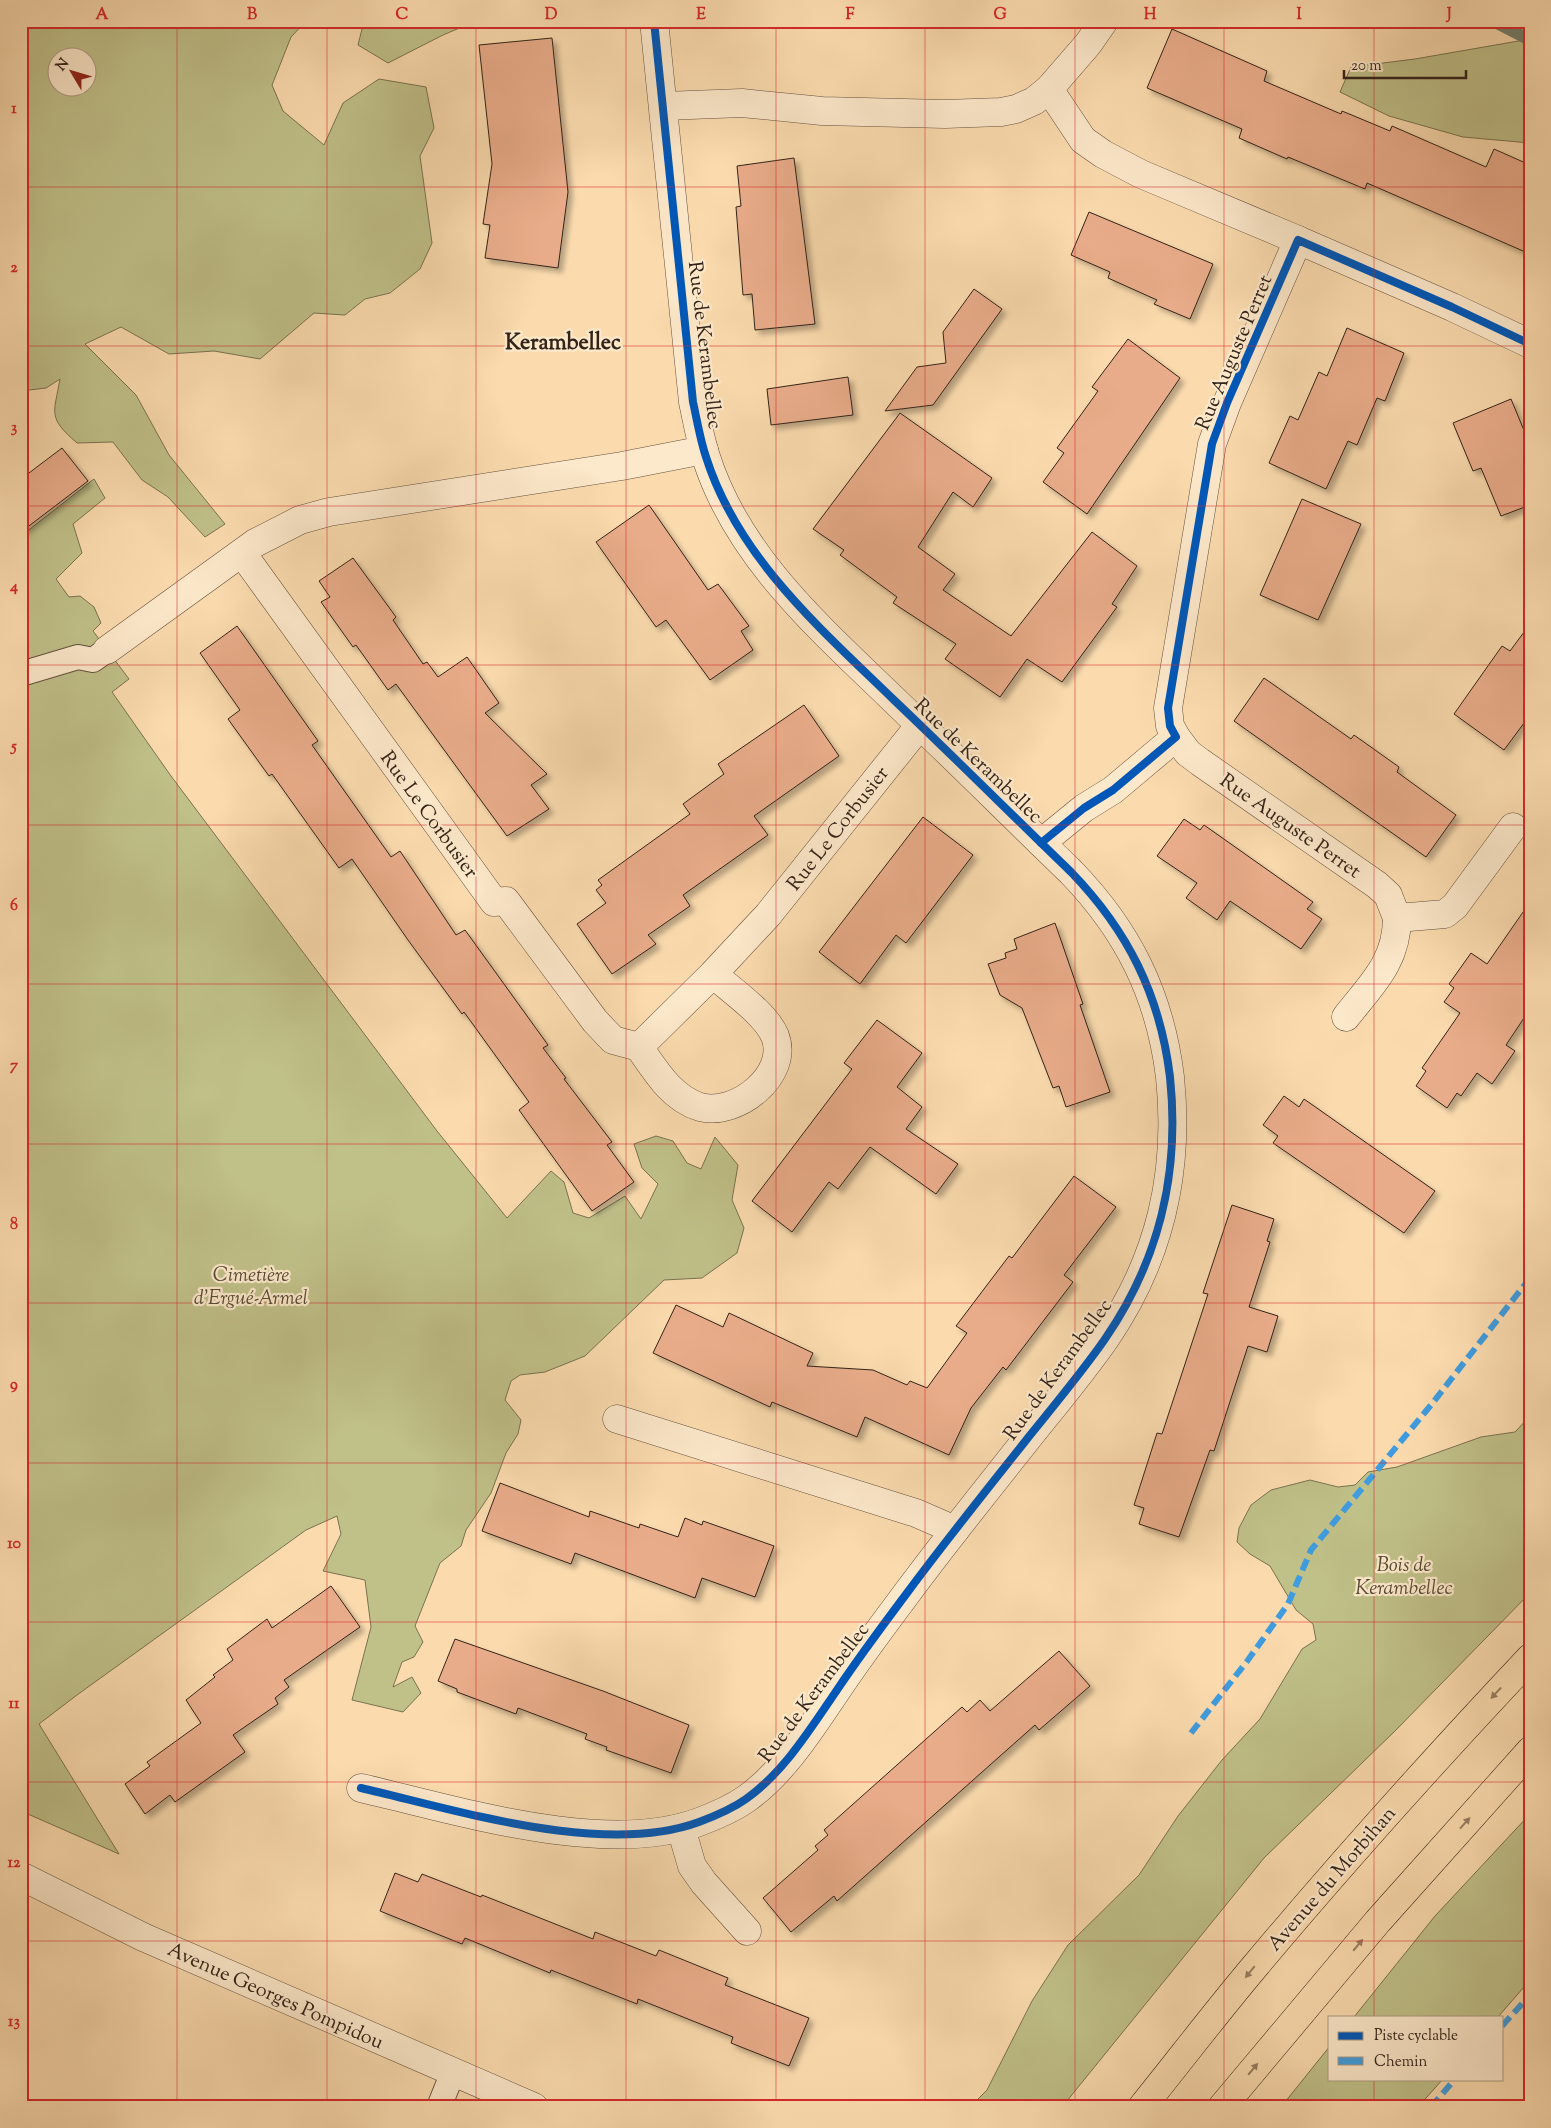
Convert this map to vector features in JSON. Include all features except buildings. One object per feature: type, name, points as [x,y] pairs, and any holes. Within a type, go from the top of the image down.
[{"type":"highway","name":"Avenue du Morbihan","points":[[1142,2107],[1254,1966],[1446,1746],[1530,1658]]},
{"type":"highway","points":[[1222,2107],[1378,1921],[1530,1751]]},
{"type":"street","name":"Rue de Kerambellec","points":[[361,1788],[523,1826],[576,1832],[631,1834],[681,1828],[723,1812],[746,1799],[768,1780],[795,1750],[893,1611],[1089,1362],[1123,1310],[1152,1248],[1162,1221],[1171,1172],[1173,1114],[1164,1039],[1141,970],[1123,936],[1102,904],[1041,842],[816,626],[770,574],[755,553],[724,498],[704,450],[693,402],[654,21]]},
{"type":"street","points":[[664,106],[742,103],[822,111],[945,114],[1000,112],[1016,109],[1034,101],[1049,89],[1088,44],[1104,21]]},
{"type":"street","points":[[1049,89],[1083,140],[1103,154],[1141,174],[1452,307],[1530,344]]},
{"type":"street","name":"Rue Auguste Perret","points":[[1298,240],[1233,387],[1212,444],[1168,708],[1170,726],[1188,753],[1388,894],[1397,918],[1394,948],[1387,962],[1346,1017]]},
{"type":"street","points":[[107,650],[255,543],[293,523],[328,512],[622,466],[704,450]]},
{"type":"street","name":"Rue Le Corbusier","points":[[242,552],[494,902],[506,901],[601,1028],[613,1040],[638,1047],[713,974],[798,878],[920,725]]},
{"type":"street","points":[[1041,842],[1084,808],[1113,790],[1176,737]]},
{"type":"street","points":[[1397,918],[1446,914],[1455,906],[1513,827]]},
{"type":"street","points":[[638,1047],[661,1079],[674,1093],[701,1107],[736,1104],[756,1090],[774,1070],[778,1051],[774,1036],[764,1021],[713,974]]},
{"type":"street","points":[[617,1419],[916,1513],[955,1530]]},
{"type":"street","points":[[681,1828],[692,1866],[704,1884],[747,1931]]},
{"type":"street","name":"Avenue Georges Pompidou","points":[[21,1876],[143,1937],[534,2107]]},
{"type":"lane","points":[[21,674],[78,658],[93,660],[107,650]]},
{"type":"lane","points":[[439,2107],[453,2072]]},
{"type":"green space","points":[[21,21],[306,21],[291,37],[272,85],[283,111],[324,145],[343,103],[379,79],[426,87],[434,128],[420,156],[432,243],[420,269],[390,293],[365,299],[345,315],[314,313],[260,359],[214,351],[169,354],[121,327],[85,344],[136,395],[169,455],[225,524],[205,537],[168,497],[142,480],[113,442],[77,443],[61,427],[55,414],[60,379],[46,388],[21,391]]},
{"type":"green space","points":[[364,21],[476,21],[443,35],[388,63],[358,45]]},
{"type":"green space","points":[[1530,39],[1530,143],[1463,137],[1389,116],[1340,92],[1351,67],[1415,59]]},
{"type":"green space","name":"Cimetière d'Ergué-Armel","points":[[94,479],[105,498],[73,524],[82,553],[56,579],[69,597],[80,596],[94,607],[101,623],[93,631],[129,679],[112,692],[171,776],[437,1131],[507,1218],[551,1171],[564,1182],[573,1213],[589,1218],[625,1196],[641,1219],[658,1184],[642,1168],[634,1144],[656,1136],[673,1141],[687,1163],[701,1169],[715,1137],[738,1165],[732,1200],[744,1228],[737,1253],[702,1278],[664,1280],[585,1356],[545,1372],[520,1375],[511,1381],[505,1400],[521,1420],[518,1434],[506,1453],[491,1493],[466,1530],[461,1546],[440,1563],[415,1626],[423,1642],[414,1657],[402,1662],[393,1687],[412,1677],[421,1693],[403,1712],[352,1700],[371,1627],[365,1580],[323,1571],[341,1534],[337,1516],[306,1530],[39,1724],[119,1854],[21,1811],[21,593],[23,591],[21,588],[21,536]]},
{"type":"green space","name":"Bois de Kerambellec","points":[[1530,1416],[1530,1593],[1395,1731],[1264,1858],[1062,2107],[970,2107],[987,2090],[1032,2001],[1068,1945],[1139,1875],[1178,1816],[1222,1760],[1260,1719],[1302,1649],[1316,1640],[1313,1624],[1296,1610],[1270,1566],[1250,1554],[1237,1542],[1239,1528],[1251,1505],[1271,1490],[1310,1480],[1338,1487],[1355,1485],[1368,1472],[1397,1467],[1481,1437],[1515,1432]]},
{"type":"green space","points":[[1530,1814],[1530,1980],[1499,2016],[1355,2016],[1435,1916]]},
{"type":"green space","points":[[1328,2048],[1328,2080],[1442,2080],[1418,2107],[1281,2107]]},
{"type":"waterway","points":[[1493,21],[1530,40]]},
{"type":"marked path","points":[[1191,1733],[1248,1660],[1288,1604],[1311,1550],[1431,1405],[1530,1278]]},
{"type":"marked path","points":[[1504,2024],[1530,1995]]},
{"type":"marked path","points":[[1431,2107],[1454,2080]]},
{"type":"cycle path","points":[[361,1788],[485,1818],[576,1832],[620,1835],[661,1831],[699,1822],[723,1812],[746,1799],[773,1776],[796,1749],[862,1653],[922,1573],[1105,1339],[1124,1309],[1140,1278],[1162,1214],[1168,1181],[1172,1147],[1172,1113],[1170,1077],[1165,1047],[1149,992],[1125,941],[1109,917],[1071,872],[811,619],[760,560],[720,494],[706,457],[693,402],[654,21]]},
{"type":"cycle path","points":[[1041,843],[1084,808],[1113,790],[1176,737],[1170,726],[1168,708],[1212,444],[1227,403],[1298,240],[1452,307],[1530,344]]},
{"type":"district","name":"Kerambellec","points":[[563,341]]}]
